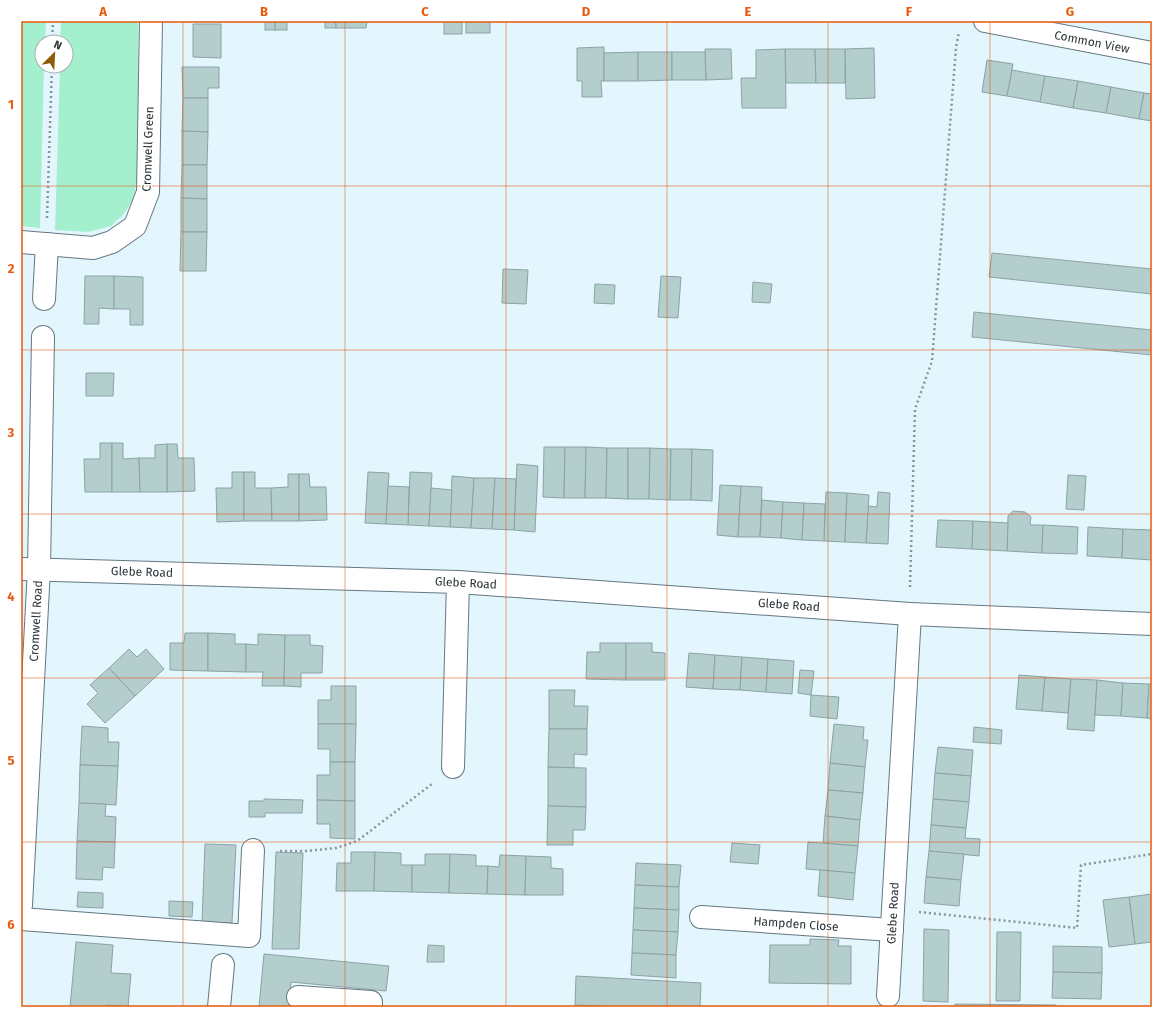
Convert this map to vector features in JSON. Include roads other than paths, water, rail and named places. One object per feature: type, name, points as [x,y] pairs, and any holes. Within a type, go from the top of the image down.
[{"type":"street","name":"Cromwell Green","points":[[21,242],[93,248],[112,242],[135,226],[148,192],[151,21]]},
{"type":"street","name":"Common View","points":[[985,21],[1152,53]]},
{"type":"street","points":[[44,299],[47,244]]},
{"type":"street","name":"Cromwell Road","points":[[21,905],[30,569],[43,337]]},
{"type":"street","name":"Glebe Road","points":[[30,569],[458,582],[910,614],[1152,624]]},
{"type":"street","points":[[453,767],[458,582]]},
{"type":"street","name":"Glebe Road","points":[[888,996],[910,614]]},
{"type":"street","points":[[21,919],[248,936],[253,850]]},
{"type":"street","name":"Hampden Close","points":[[701,917],[892,920]]},
{"type":"street","points":[[219,1007],[223,965]]},
{"type":"street","points":[[298,997],[371,1002],[371,1007]]}]
